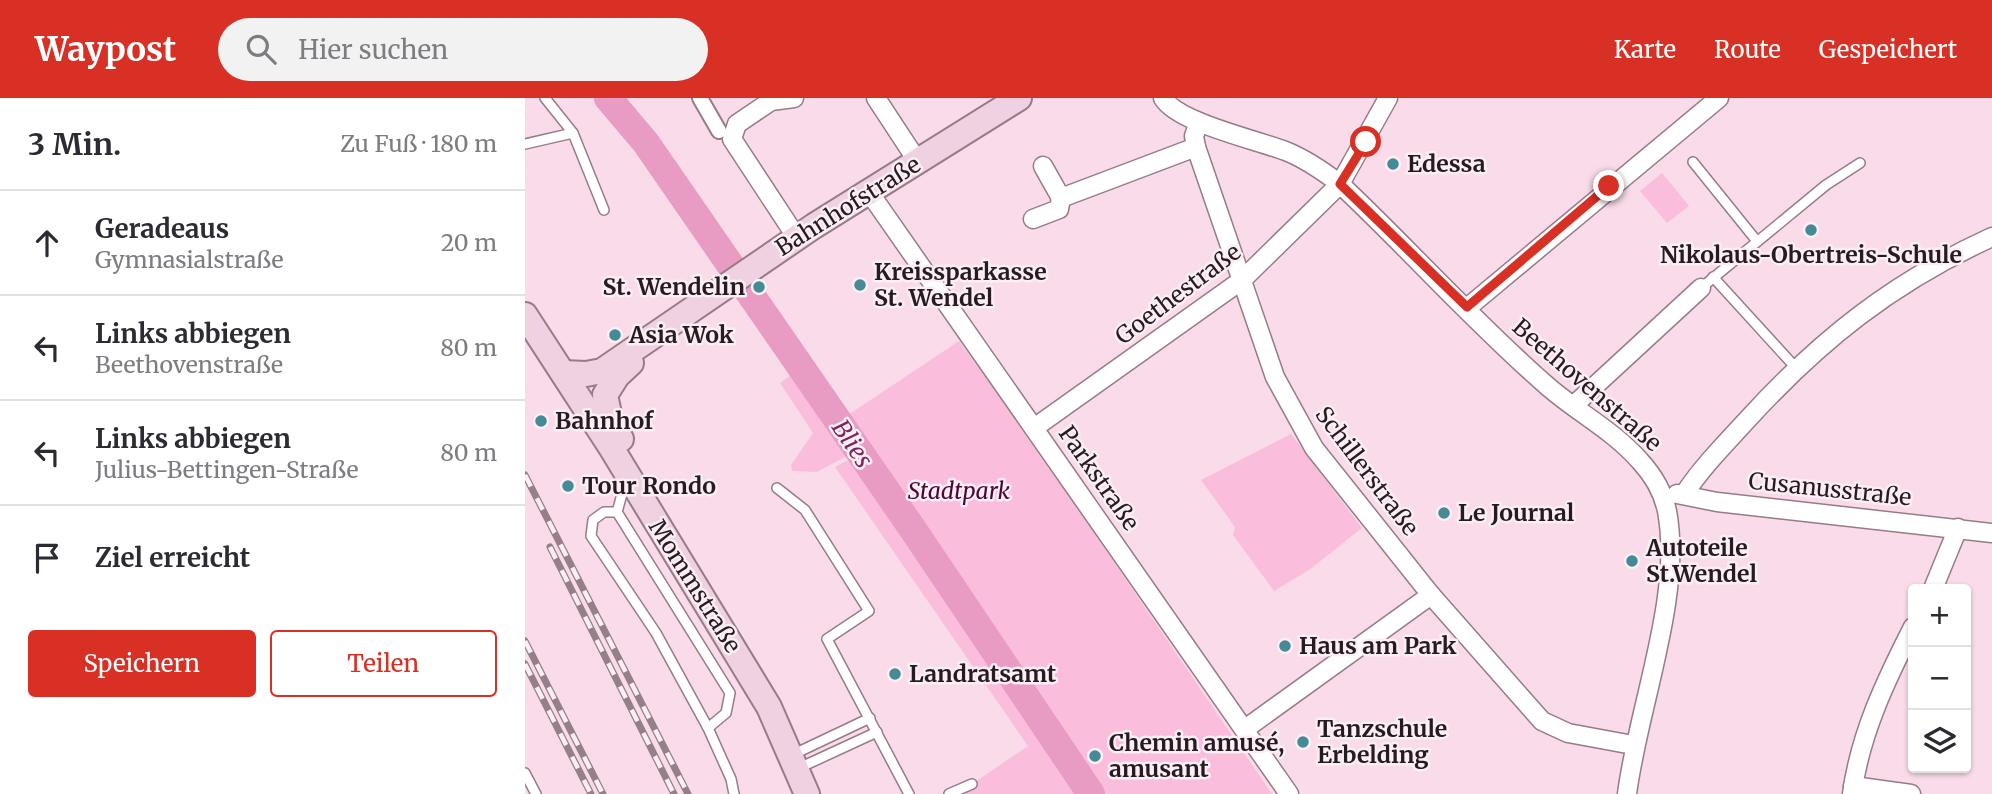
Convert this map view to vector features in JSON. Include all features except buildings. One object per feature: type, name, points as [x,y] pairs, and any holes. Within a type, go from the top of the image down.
[{"type":"main road","name":"Bahnhofstraße","points":[[563,373],[586,374],[602,371],[797,238],[1019,98]]},
{"type":"main road","name":"Mommstraße","points":[[525,315],[769,707],[807,794]]},
{"type":"main road","name":"Bahnhofstraße","points":[[670,545],[646,483],[611,422],[605,395],[617,376],[680,317]]},
{"type":"street","points":[[700,98],[729,131],[797,238]]},
{"type":"street","points":[[729,131],[771,101],[794,98]]},
{"type":"street","points":[[876,98],[918,162]]},
{"type":"street","name":"Beethovenstraße","points":[[1163,98],[1172,110],[1290,153],[1316,166],[1340,184],[1547,386],[1620,441],[1640,460],[1663,494],[1669,532],[1668,598],[1633,745],[1627,794]]},
{"type":"street","name":"Goethestraße","points":[[1034,428],[1242,280],[1340,184],[1388,98]]},
{"type":"street","points":[[1467,307],[1719,98]]},
{"type":"street","name":"Schillerstraße","points":[[1199,122],[1194,136],[1196,147],[1275,377],[1314,448],[1431,595],[1542,722],[1568,733],[1633,745]]},
{"type":"street","points":[[1061,198],[1196,147]]},
{"type":"street","points":[[1033,219],[1059,209],[1061,198],[1043,166]]},
{"type":"street","name":"Parkstraße","points":[[869,192],[1289,794]]},
{"type":"street","points":[[1685,493],[1698,474],[1796,368],[1894,290],[1936,263],[1992,237]]},
{"type":"street","points":[[1573,406],[1707,282]]},
{"type":"street","name":"Cusanusstraße","points":[[1663,494],[1685,493],[1717,502],[1992,533]]},
{"type":"street","points":[[1935,584],[1958,528]]},
{"type":"street","points":[[1245,729],[1431,595]]},
{"type":"street","points":[[1908,637],[1886,679],[1868,728],[1852,790],[1911,794]]},
{"type":"lane","points":[[545,98],[573,133],[604,210]]},
{"type":"lane","points":[[525,144],[573,133]]},
{"type":"lane","points":[[1693,162],[1756,240]]},
{"type":"lane","points":[[1796,368],[1707,282],[1826,184],[1860,163]]},
{"type":"lane","points":[[627,475],[617,512],[730,693],[726,713],[708,728]]},
{"type":"lane","points":[[777,488],[805,510],[869,611],[827,639],[909,794]]},
{"type":"lane","points":[[617,512],[604,512],[593,520],[591,536],[656,633],[708,728],[731,779],[734,794]]},
{"type":"lane","points":[[794,762],[870,719]]},
{"type":"lane","points":[[794,762],[877,732]]},
{"type":"lane","points":[[525,773],[536,794]]},
{"type":"lane","points":[[949,794],[972,784]]},
{"type":"green space","points":[[1662,173],[1689,206],[1667,223],[1640,191]]},
{"type":"green space","name":"Stadtpark","points":[[959,341],[1022,427],[1272,794],[949,794],[972,784],[1028,746],[835,467],[871,448],[848,415]]},
{"type":"green space","points":[[801,368],[858,450],[817,472],[792,471],[791,465],[813,433],[780,383]]},
{"type":"green space","points":[[1291,434],[1362,528],[1309,570],[1274,591],[1233,535],[1235,527],[1201,480]]},
{"type":"waterway","name":"Blies","points":[[608,98],[646,143],[912,528],[1091,794]]},
{"type":"railway","points":[[525,475],[688,794]]},
{"type":"railway","points":[[550,547],[674,794]]},
{"type":"railway","points":[[525,641],[603,794]]},
{"type":"railway","points":[[525,664],[591,794]]},
{"type":"place","name":"Edessa","points":[[1393,164]]},
{"type":"place","name":"Nikolaus-Obertreis-Schule","points":[[1811,230]]},
{"type":"place","name":"Kreissparkasse St. Wendel","points":[[860,285]]},
{"type":"place","name":"St. Wendelin","points":[[759,287]]},
{"type":"place","name":"Asia Wok","points":[[615,335]]},
{"type":"place","name":"Bahnhof","points":[[541,421]]},
{"type":"place","name":"Tour Rondo","points":[[568,486]]},
{"type":"place","name":"Le Journal","points":[[1444,513]]},
{"type":"place","name":"Autoteile St.Wendel","points":[[1632,561]]},
{"type":"place","name":"Haus am Park","points":[[1285,646]]},
{"type":"place","name":"Landratsamt","points":[[895,674]]},
{"type":"place","name":"Tanzschule Erbelding","points":[[1303,742]]},
{"type":"place","name":"Chemin amusé, amusant","points":[[1095,756]]},
{"type":"route","points":[[1366,142],[1340,184],[1467,307],[1609,186]]}]
